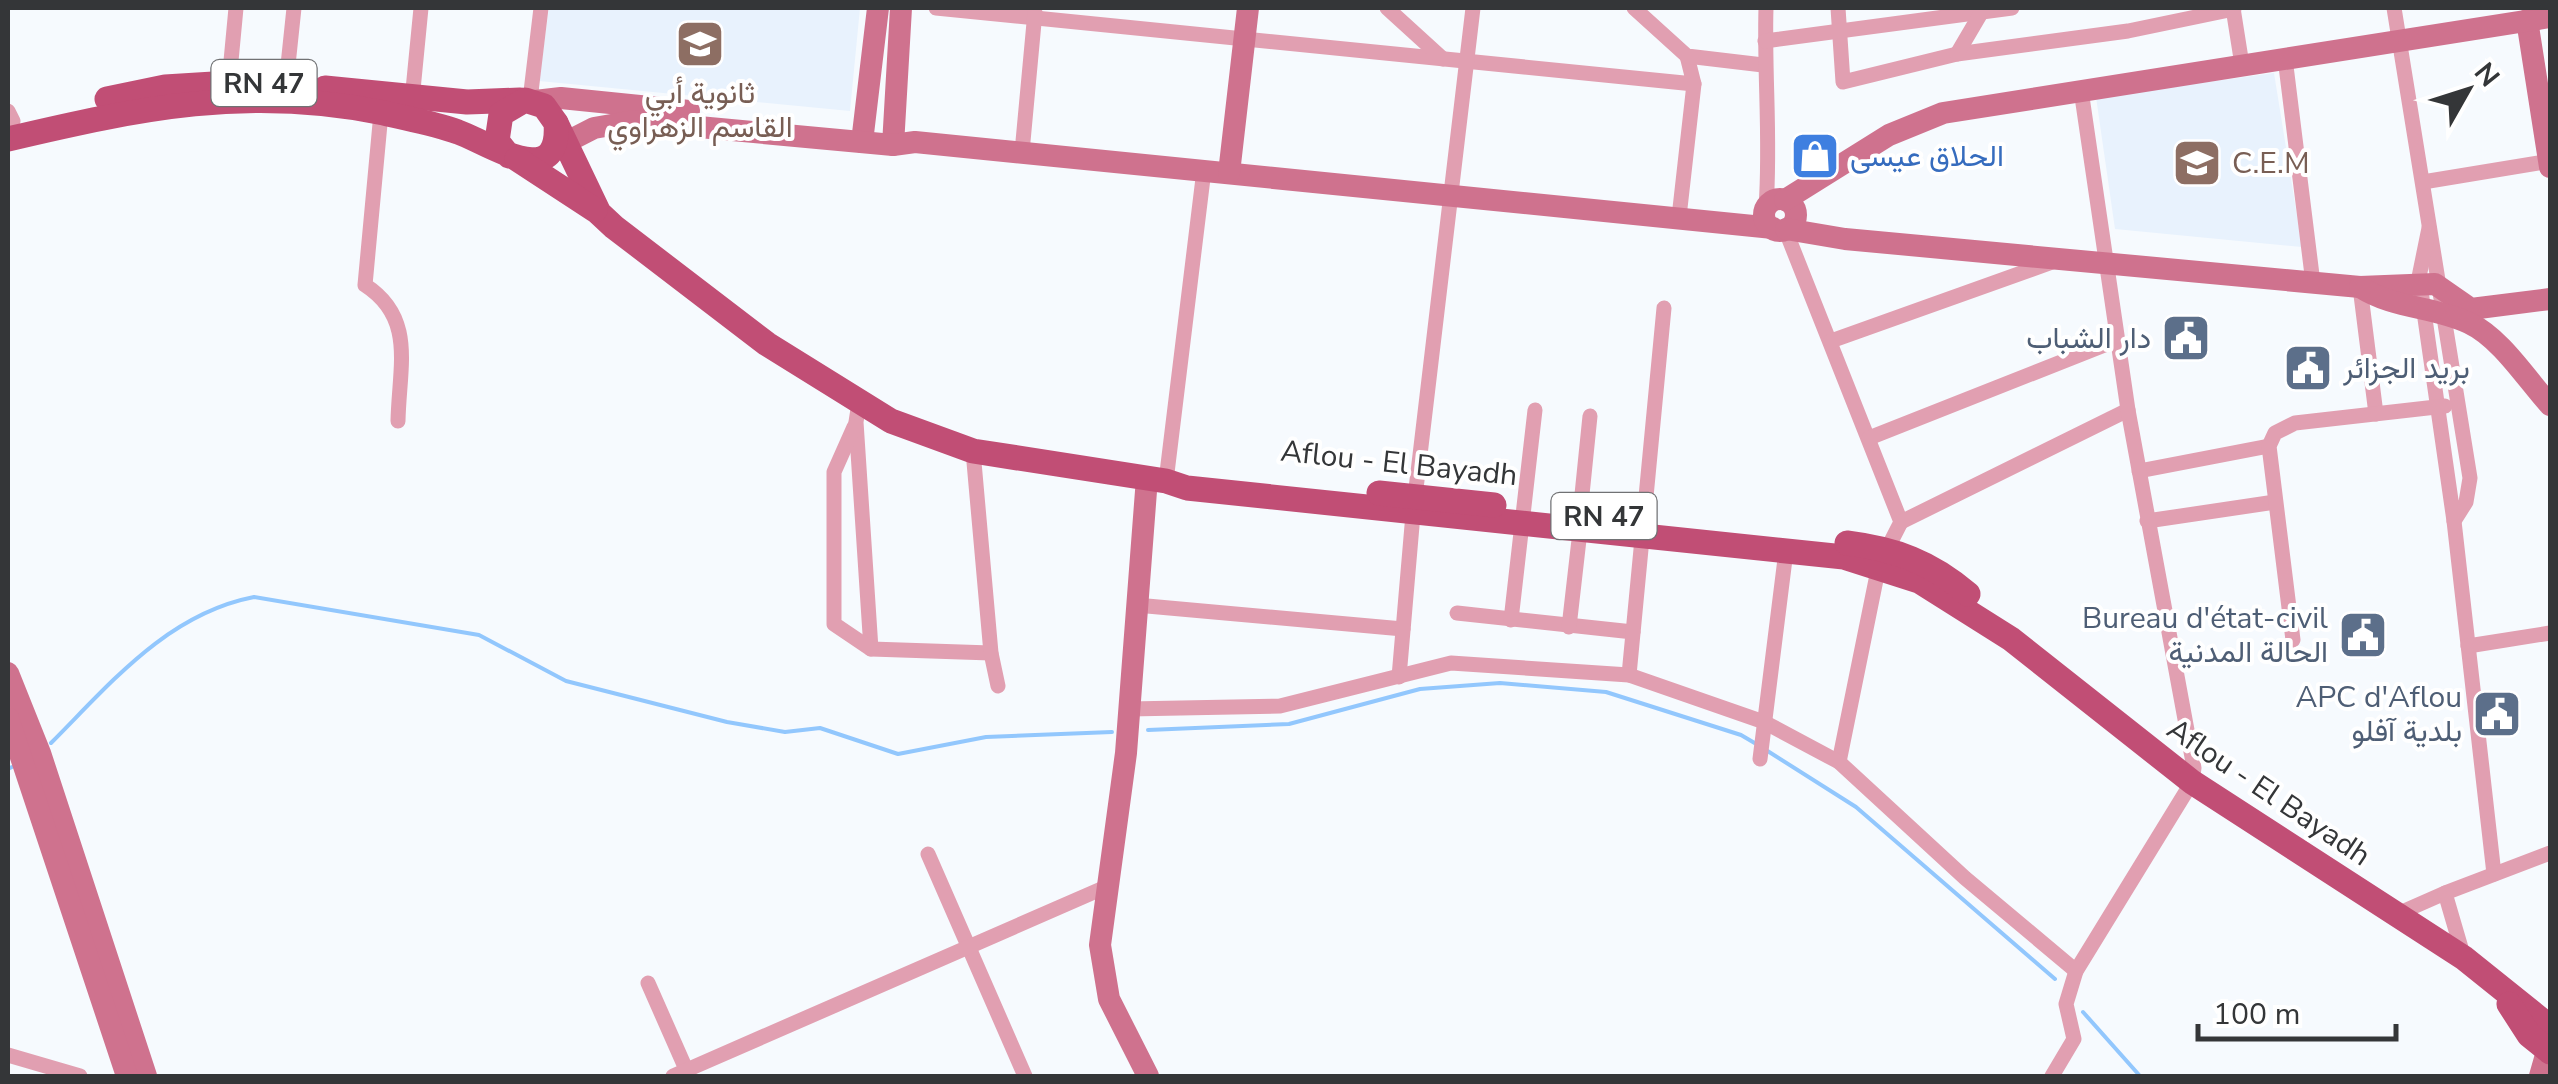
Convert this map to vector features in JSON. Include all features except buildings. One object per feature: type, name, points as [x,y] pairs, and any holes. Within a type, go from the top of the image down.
[{"type":"main road","name":"RN 47","points":[[9,123],[154,88],[228,82],[286,84],[411,108],[513,158]]},
{"type":"main road","name":"RN 47","points":[[9,123],[222,99],[305,101],[381,113],[467,102],[530,101]]},
{"type":"main road","points":[[513,158],[533,160],[556,139],[530,101],[507,107],[497,122],[498,141],[513,158],[599,213]]},
{"type":"main road","name":"Aflou - El Bayadh","points":[[556,139],[599,213],[858,413],[936,440],[973,450],[1156,479],[1187,488],[1580,522],[1883,557],[2012,639],[2192,782],[2464,958],[2498,987],[2549,1042]]},
{"type":"main road","name":"Aflou - El Bayadh","points":[[1642,529],[1786,551],[1883,557]]},
{"type":"street","points":[[228,82],[236,8]]},
{"type":"street","points":[[286,84],[294,8]]},
{"type":"street","points":[[411,108],[422,8]]},
{"type":"street","points":[[541,8],[530,101],[588,100],[863,136],[1707,221],[1782,213],[1844,239],[2360,288],[2429,284],[2471,308],[2550,299]]},
{"type":"street","points":[[863,136],[878,8]]},
{"type":"street","points":[[900,140],[901,8]]},
{"type":"street","points":[[936,8],[1035,12],[1244,41],[1694,84]]},
{"type":"street","points":[[1229,172],[1248,8]]},
{"type":"street","points":[[1387,8],[1443,60]]},
{"type":"street","points":[[1399,676],[1414,506],[1473,8]]},
{"type":"street","points":[[1634,8],[1687,56],[1694,84],[1679,217]]},
{"type":"street","points":[[1648,20],[1660,8]]},
{"type":"street","points":[[1766,8],[1764,65],[1770,146],[1782,213],[1900,522]]},
{"type":"street","points":[[1838,8],[1843,82],[1957,54],[2128,31],[2233,8],[2242,65]]},
{"type":"street","points":[[1765,41],[2012,8]]},
{"type":"street","points":[[2394,8],[2429,228],[2429,284],[2458,405],[2470,484],[2454,522]]},
{"type":"street","points":[[1957,54],[1984,10]]},
{"type":"street","points":[[1022,152],[1035,12]]},
{"type":"street","points":[[1782,213],[1812,183],[1914,122],[1943,113],[2534,15],[2550,163],[2423,182]]},
{"type":"street","points":[[1687,56],[1764,65]]},
{"type":"street","points":[[2285,58],[2313,283]]},
{"type":"street","points":[[2052,1076],[2074,1039],[2066,1004],[2076,970],[2192,782],[2193,752],[2128,410],[2081,90]]},
{"type":"street","points":[[381,113],[365,284],[387,299],[400,322],[398,421]]},
{"type":"street","points":[[556,139],[634,122],[863,136]]},
{"type":"street","points":[[1148,1076],[1114,1012],[1100,946],[1129,709],[1136,605],[1204,170]]},
{"type":"street","points":[[1831,341],[2063,258]]},
{"type":"street","points":[[2360,288],[2384,302],[2434,312],[2486,334],[2550,406]]},
{"type":"street","points":[[2360,288],[2376,414]]},
{"type":"street","points":[[1629,675],[1664,308]]},
{"type":"street","points":[[2434,312],[2439,407],[2494,874]]},
{"type":"street","points":[[1869,438],[2117,340]]},
{"type":"street","points":[[2294,640],[2268,446],[2275,432],[2287,424],[2458,405]]},
{"type":"street","points":[[1511,620],[1535,410]]},
{"type":"street","points":[[1838,762],[1883,557],[1900,522],[2128,410]]},
{"type":"street","points":[[858,413],[871,649]]},
{"type":"street","points":[[858,413],[834,472],[834,624],[871,649],[991,653]]},
{"type":"street","points":[[1568,627],[1590,416]]},
{"type":"street","points":[[2139,471],[2268,446]]},
{"type":"street","points":[[973,450],[991,653],[998,686]]},
{"type":"street","points":[[2147,520],[2275,502]]},
{"type":"street","points":[[1760,759],[1786,551]]},
{"type":"street","points":[[1136,605],[1403,629]]},
{"type":"street","points":[[1457,613],[1632,632]]},
{"type":"street","points":[[2468,646],[2550,633]]},
{"type":"street","points":[[1129,709],[1280,706],[1468,663],[1629,675],[1764,726],[1838,762],[1965,878],[2076,970]]},
{"type":"street","points":[[8,673],[46,770],[146,1076]]},
{"type":"street","points":[[8,718],[127,1076]]},
{"type":"street","points":[[2396,914],[2550,853]]},
{"type":"street","points":[[928,854],[1025,1076]]},
{"type":"street","points":[[648,983],[683,1075],[1108,886]]},
{"type":"street","points":[[2446,893],[2464,958]]},
{"type":"street","points":[[2540,1076],[2549,1042]]},
{"type":"street","points":[[8,1056],[80,1076]]},
{"type":"shaded area","name":"ثانوية أبي القاسم الزهراوي","points":[[549,8],[860,8],[850,111],[539,81]]},
{"type":"shaded area","name":"C.E.M","points":[[2274,73],[2302,247],[2115,229],[2096,97]]},
{"type":"waterway","points":[[51,743],[119,675],[167,635],[223,606],[254,597],[479,635],[566,681],[727,722],[785,732],[820,728],[898,754],[986,737],[1112,732]]},
{"type":"waterway","points":[[1148,730],[1289,724],[1420,689],[1500,683],[1606,692],[1741,735],[1758,745]]},
{"type":"waterway","points":[[1766,750],[1856,807],[2055,979]]},
{"type":"waterway","points":[[8,769],[12,767]]},
{"type":"waterway","points":[[2083,1012],[2140,1076]]},
{"type":"place","name":"ثانوية أبي القاسم الزهراوي","points":[[700,44]]},
{"type":"place","name":"الحلاق عيسى","points":[[1815,156]]},
{"type":"place","name":"C.E.M","points":[[2197,163]]},
{"type":"place","name":"دار الشباب","points":[[2186,338]]},
{"type":"place","name":"بريد الجزائر","points":[[2308,368]]},
{"type":"place","name":"Bureau d'état-civil الحالة المدنية","points":[[2363,635]]},
{"type":"place","name":"APC d'Aflou بلدية آفلو","points":[[2497,714]]}]
